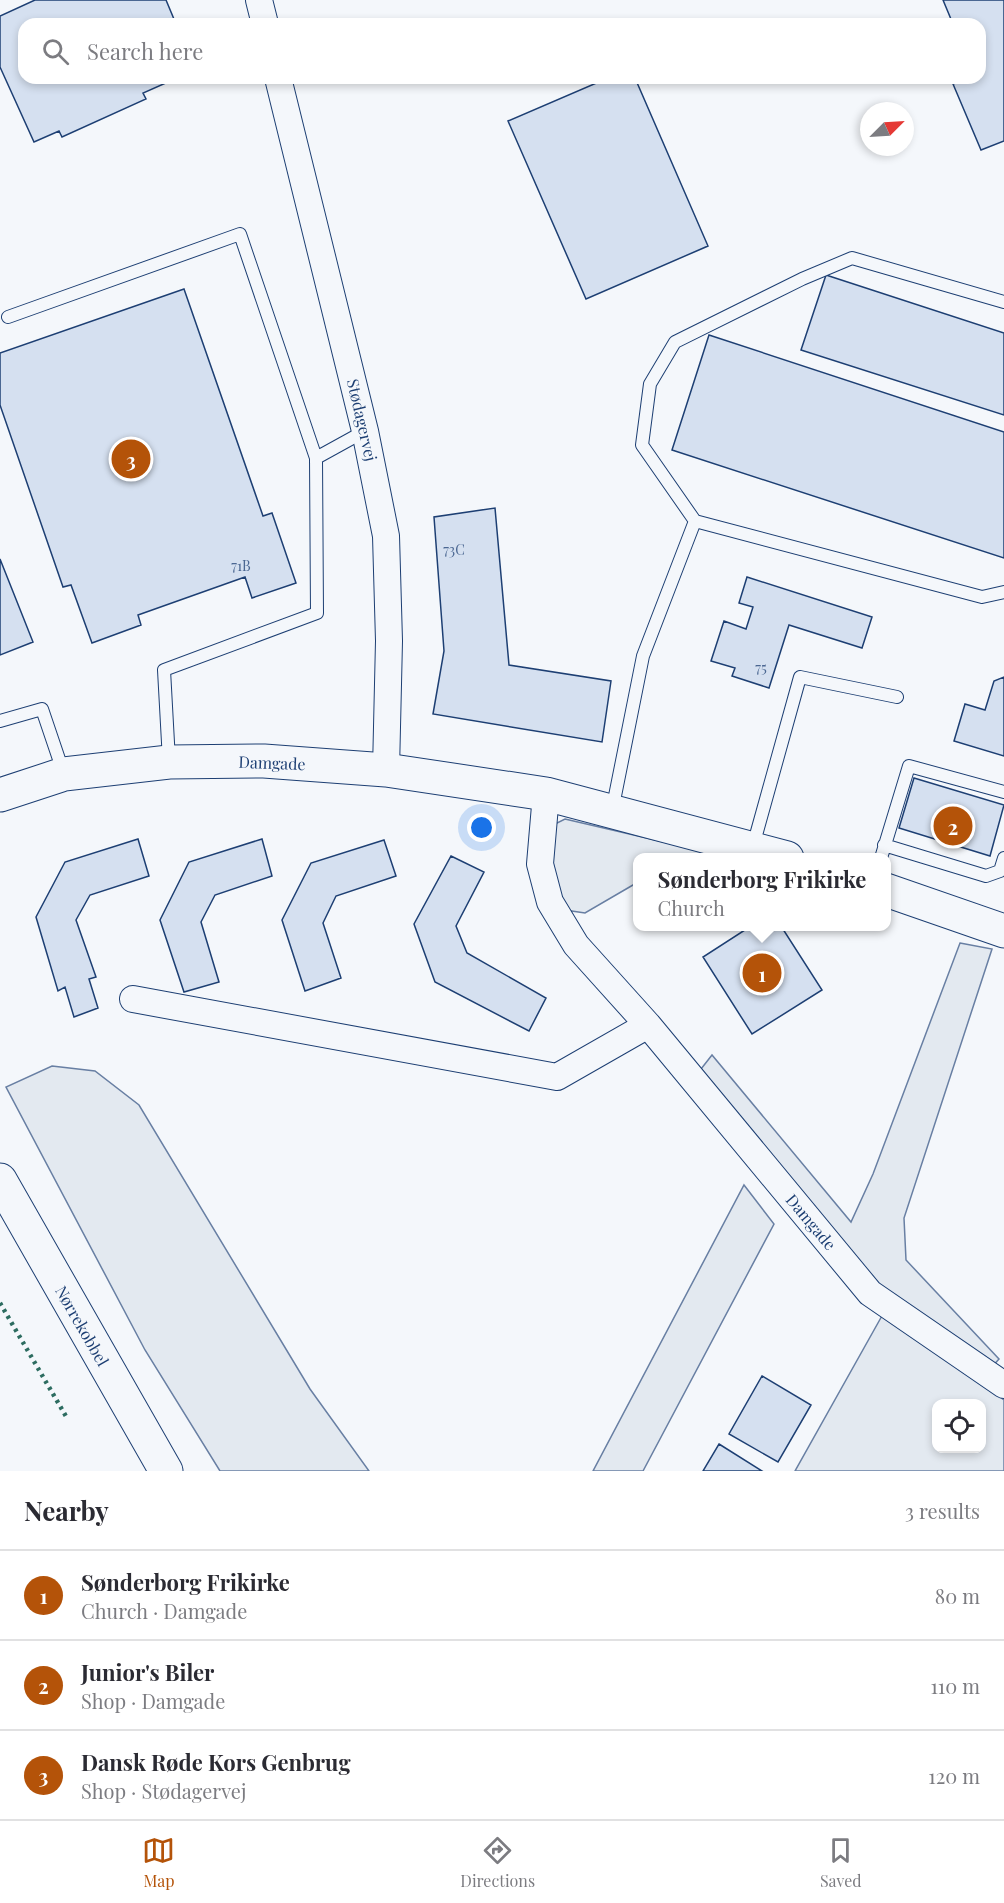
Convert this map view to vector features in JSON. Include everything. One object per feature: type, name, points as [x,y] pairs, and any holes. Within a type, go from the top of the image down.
[{"type":"street","points":[[259,0],[264,18]]},
{"type":"street","name":"Stødagervej","points":[[279,84],[365,431],[386,536],[388,642],[386,770]]},
{"type":"street","name":"Damgade","points":[[0,795],[64,774],[169,762],[264,761],[386,770],[546,794],[773,853]]},
{"type":"street","name":"Damgade","points":[[546,794],[540,864],[550,902],[576,945],[648,1025],[870,1293],[1004,1385]]},
{"type":"street","points":[[891,892],[1004,931]]},
{"type":"street","points":[[134,999],[557,1077],[648,1025]]},
{"type":"street","name":"Nørrekobbel","points":[[3,1194],[166,1471]]},
{"type":"lane","points":[[8,317],[240,234],[316,458],[317,613],[164,670],[169,762]]},
{"type":"lane","points":[[1004,302],[852,258],[802,279],[675,342],[650,384],[642,445],[694,521],[982,597],[1004,592]]},
{"type":"lane","points":[[316,458],[365,431]]},
{"type":"lane","points":[[612,812],[643,656],[694,521]]},
{"type":"lane","points":[[753,846],[800,677],[897,697]]},
{"type":"lane","points":[[0,721],[42,709],[64,774]]},
{"type":"lane","points":[[1004,792],[909,766],[883,851],[986,876],[1000,871],[1004,858]]},
{"type":"shaded area","points":[[565,819],[711,853],[633,853],[633,885],[585,913],[565,910],[550,861],[553,825]]},
{"type":"shaded area","points":[[960,943],[992,949],[904,1218],[906,1260],[999,1359],[990,1369],[877,1290],[701,1069],[712,1055],[851,1222],[873,1174]]},
{"type":"shaded area","points":[[52,1066],[95,1071],[139,1105],[310,1389],[369,1471],[220,1471],[145,1350],[6,1087]]},
{"type":"shaded area","points":[[744,1185],[774,1224],[643,1471],[593,1471]]},
{"type":"shaded area","points":[[883,1314],[1004,1400],[1004,1471],[795,1471]]},
{"type":"building","points":[[35,0],[166,0],[174,18],[18,18],[18,84],[163,84],[143,93],[146,99],[62,137],[59,131],[34,142],[0,67],[0,16]]},
{"type":"building","points":[[943,0],[1004,0],[1004,141],[981,150],[953,84],[986,84],[986,18],[950,18]]},
{"type":"building","points":[[594,84],[638,84],[708,246],[586,299],[508,121]]},
{"type":"building","points":[[826,275],[1004,333],[1004,415],[801,350]]},
{"type":"building","points":[[184,289],[263,516],[272,513],[296,583],[252,598],[245,577],[138,615],[141,625],[92,643],[71,585],[63,587],[0,405],[0,353]]},
{"type":"building","points":[[709,335],[1004,432],[1004,558],[672,450]]},
{"type":"building","points":[[495,508],[509,665],[611,681],[602,742],[433,714],[444,651],[434,517]]},
{"type":"building","points":[[0,559],[33,642],[0,655]]},
{"type":"building","points":[[747,577],[872,617],[862,648],[789,625],[769,688],[732,676],[735,668],[711,661],[724,621],[746,629],[753,607],[739,603]]},
{"type":"building","points":[[1004,677],[1004,756],[954,741],[965,704],[985,710],[994,681]]},
{"type":"building","points":[[914,778],[1004,805],[990,856],[899,828]]},
{"type":"building","points":[[138,839],[149,876],[90,895],[76,920],[96,977],[89,979],[98,1008],[74,1017],[65,987],[58,991],[36,917],[65,862]]},
{"type":"building","points":[[262,839],[272,876],[215,895],[201,922],[219,982],[184,992],[160,920],[189,862]]},
{"type":"building","points":[[384,840],[396,876],[336,896],[323,923],[341,978],[305,991],[282,920],[311,863]]},
{"type":"building","points":[[451,856],[484,872],[456,926],[467,953],[546,998],[529,1031],[435,982],[414,924]]},
{"type":"building","points":[[743,931],[784,931],[822,990],[752,1034],[703,957]]},
{"type":"building","points":[[762,1376],[811,1405],[778,1462],[729,1434]]},
{"type":"building","points":[[719,1444],[762,1471],[703,1471]]},
{"type":"hedge","points":[[0,1303],[67,1418]]},
{"type":"place","name":"Dansk Røde Kors Genbrug","points":[[131,459]]},
{"type":"place","name":"Junior's Biler","points":[[953,826]]},
{"type":"place","name":"Sønderborg Frikirke","points":[[762,973]]}]
